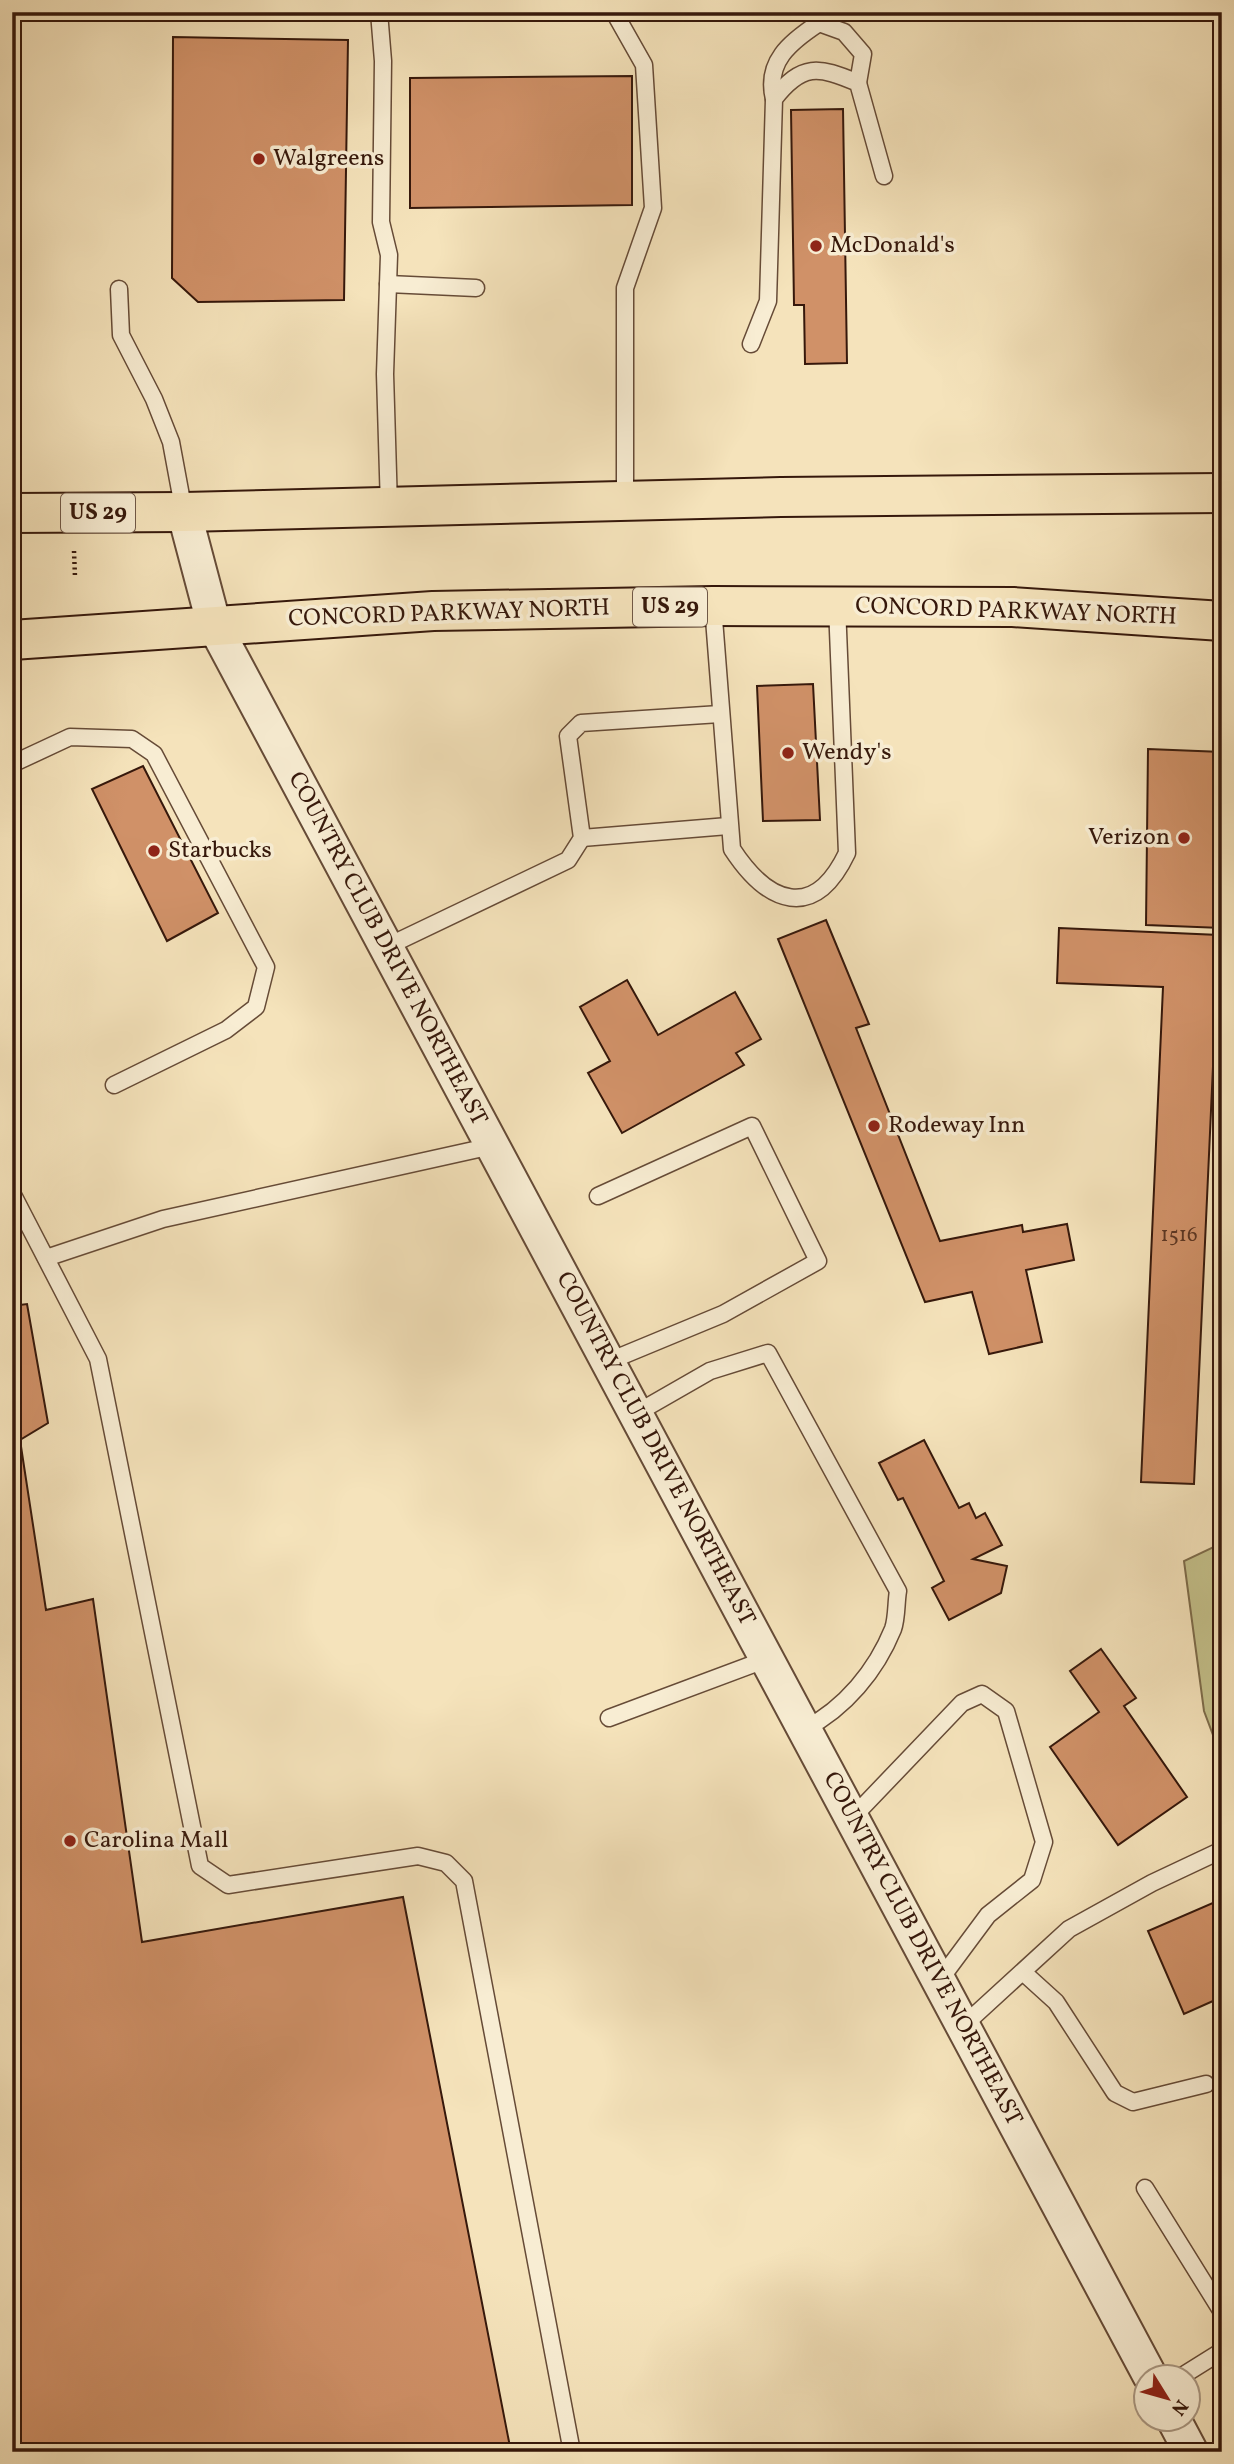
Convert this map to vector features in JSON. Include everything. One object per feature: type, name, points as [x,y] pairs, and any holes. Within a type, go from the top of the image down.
[{"type":"highway","name":"US 29","points":[[12,513],[1222,493]]},
{"type":"highway","name":"CONCORD PARKWAY NORTH","points":[[12,640],[433,611],[713,606],[1013,607],[1222,621]]},
{"type":"street","name":"COUNTRY CLUB DRIVE NORTHEAST","points":[[184,512],[214,625],[1143,2362]]},
{"type":"street","points":[[1180,2432],[1191,2452]]},
{"type":"lane","points":[[379,12],[383,61],[381,222],[389,256],[385,374],[389,507]]},
{"type":"lane","points":[[614,12],[644,65],[653,208],[625,288],[625,501]]},
{"type":"lane","points":[[751,344],[768,301],[774,99],[770,83],[778,58],[797,37],[819,23],[844,32],[863,54],[858,83],[884,176]]},
{"type":"lane","points":[[774,99],[791,78],[826,69],[858,83]]},
{"type":"lane","points":[[388,284],[477,288]]},
{"type":"lane","points":[[118,289],[121,335],[154,399],[172,442],[184,512]]},
{"type":"lane","points":[[713,606],[728,826],[732,849],[749,876],[770,892],[788,898],[815,893],[836,876],[847,853],[837,605]]},
{"type":"lane","points":[[386,947],[568,860],[582,838],[568,736],[581,723],[720,714]]},
{"type":"lane","points":[[12,764],[69,737],[132,739],[154,754],[267,967],[256,1007],[226,1030],[114,1085]]},
{"type":"lane","points":[[582,838],[728,826]]},
{"type":"lane","points":[[598,1196],[752,1126],[818,1261],[723,1314],[607,1362]]},
{"type":"lane","points":[[46,1258],[163,1219],[492,1146]]},
{"type":"lane","points":[[12,1193],[98,1359],[200,1866],[228,1885],[418,1857],[446,1863],[464,1881],[572,2452]]},
{"type":"lane","points":[[635,1414],[710,1371],[768,1353],[898,1591],[894,1627],[862,1683],[828,1717],[805,1729]]},
{"type":"lane","points":[[609,1718],[767,1659]]},
{"type":"lane","points":[[852,1818],[962,1703],[982,1694],[1006,1711],[1044,1842],[1032,1880],[988,1915],[939,1981]]},
{"type":"lane","points":[[963,2026],[1069,1929],[1152,1883],[1222,1850]]},
{"type":"lane","points":[[1024,1973],[1056,2002],[1115,2093],[1133,2102],[1206,2084]]},
{"type":"lane","points":[[1145,2188],[1222,2312]]},
{"type":"lane","points":[[1202,2364],[1222,2351]]},
{"type":"path","points":[[74,551],[75,577]]},
{"type":"shaded area","points":[[1222,1543],[1222,1759],[1204,1711],[1184,1561]]},
{"type":"building","name":"Walgreens","points":[[173,37],[348,40],[344,300],[198,302],[172,278]]},
{"type":"building","points":[[632,76],[632,205],[410,208],[410,78]]},
{"type":"building","points":[[843,109],[847,363],[805,364],[804,305],[794,305],[791,110]]},
{"type":"building","name":"Wendy's","points":[[813,684],[820,820],[763,821],[757,686]]},
{"type":"building","name":"Verizon","points":[[1148,749],[1222,752],[1222,928],[1146,925]]},
{"type":"building","name":"Starbucks","points":[[143,766],[218,913],[167,941],[92,789]]},
{"type":"building","name":"Rodeway Inn","points":[[826,920],[869,1024],[856,1028],[940,1241],[1022,1225],[1023,1232],[1067,1224],[1074,1260],[1026,1270],[1042,1342],[989,1354],[972,1292],[925,1302],[778,939]]},
{"type":"building","points":[[1059,928],[1219,935],[1194,1484],[1141,1482],[1163,987],[1057,983]]},
{"type":"building","points":[[627,980],[658,1035],[735,992],[761,1039],[736,1053],[744,1065],[622,1133],[588,1073],[610,1061],[580,1007]]},
{"type":"building","name":"Carolina Mall","points":[[27,1304],[48,1423],[20,1440],[46,1610],[93,1599],[142,1942],[403,1897],[511,2452],[12,2452],[12,1306]]},
{"type":"building","points":[[924,1440],[959,1508],[969,1503],[976,1518],[985,1513],[1002,1545],[973,1559],[1007,1566],[1001,1593],[949,1620],[932,1588],[944,1581],[903,1498],[898,1500],[879,1463]]},
{"type":"building","points":[[1101,1649],[1136,1698],[1124,1706],[1187,1797],[1118,1845],[1050,1747],[1099,1712],[1070,1671]]},
{"type":"building","points":[[1222,1899],[1222,1997],[1184,2014],[1148,1931]]},
{"type":"place","name":"Walgreens","points":[[259,159]]},
{"type":"place","name":"McDonald's","points":[[816,246]]},
{"type":"place","name":"Wendy's","points":[[788,753]]},
{"type":"place","name":"Verizon","points":[[1184,838]]},
{"type":"place","name":"Starbucks","points":[[154,851]]},
{"type":"place","name":"Rodeway Inn","points":[[874,1126]]},
{"type":"place","name":"Carolina Mall","points":[[70,1841]]}]
